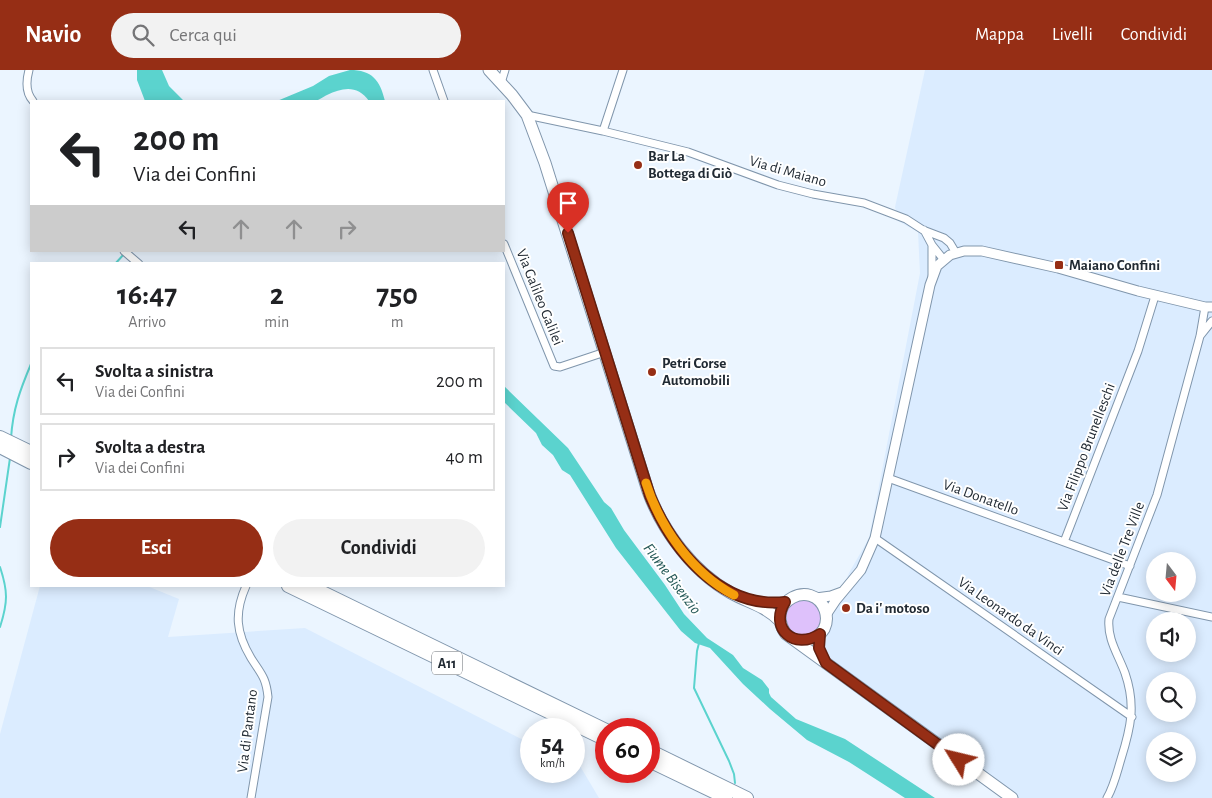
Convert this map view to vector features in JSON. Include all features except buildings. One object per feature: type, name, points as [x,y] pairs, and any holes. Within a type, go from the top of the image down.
[{"type":"highway","points":[[0,437],[26,455]]},
{"type":"highway","points":[[0,447],[26,455]]},
{"type":"highway","name":"A11","points":[[290,587],[595,735]]},
{"type":"highway","name":"A11","points":[[312,587],[595,725]]},
{"type":"highway","points":[[660,755],[747,798]]},
{"type":"highway","points":[[660,766],[726,798]]},
{"type":"main road","points":[[489,70],[527,116],[545,163],[648,491],[658,515],[673,540],[685,555],[715,583],[738,596],[766,608],[780,621],[786,634],[1012,798]]},
{"type":"main road","points":[[738,596],[768,603],[785,602],[799,595],[809,595],[816,598],[823,606],[826,615],[825,625],[820,634],[819,648],[826,663]]},
{"type":"main road","points":[[780,621],[780,612],[785,602]]},
{"type":"main road","points":[[796,640],[807,640],[820,634]]},
{"type":"street","points":[[29,70],[26,84],[32,100]]},
{"type":"street","points":[[433,70],[444,100]]},
{"type":"street","points":[[501,83],[505,70]]},
{"type":"street","points":[[603,130],[623,70]]},
{"type":"street","name":"Via di Maiano","points":[[527,116],[603,130],[688,152],[778,185],[864,204],[906,219],[923,230],[944,238],[950,243],[956,253]]},
{"type":"street","name":"Via di Maiano","points":[[923,230],[944,260]]},
{"type":"street","points":[[932,245],[932,279]]},
{"type":"street","name":"Via Galileo Galilei","points":[[505,246],[554,366],[560,367],[605,352]]},
{"type":"street","points":[[826,615],[862,570],[875,538],[932,279],[935,269],[944,260],[956,253],[970,250],[985,251],[1058,268],[1155,296],[1208,307]]},
{"type":"street","points":[[125,252],[137,262]]},
{"type":"street","points":[[932,279],[946,264],[955,258],[956,253]]},
{"type":"street","name":"Via Filippo Brunelleschi","points":[[1064,542],[1138,351],[1155,296]]},
{"type":"street","name":"Via delle Tre Ville","points":[[1107,798],[1116,775],[1132,717],[1128,681],[1111,641],[1109,631],[1110,616],[1160,486],[1208,307]]},
{"type":"street","points":[[1200,336],[1212,321]]},
{"type":"street","name":"Via Donatello","points":[[888,478],[1064,542]]},
{"type":"street","name":"Via Leonardo da Vinci","points":[[875,538],[1132,717]]},
{"type":"street","points":[[1064,542],[1130,566]]},
{"type":"street","name":"Via di Pantano","points":[[246,587],[238,607],[239,628],[245,648],[266,682],[268,697],[251,798]]},
{"type":"street","points":[[816,598],[831,596],[845,590]]},
{"type":"street","points":[[1118,597],[1212,617]]},
{"type":"shaded area","points":[[137,70],[162,70],[169,86],[183,100],[145,100],[137,80]]},
{"type":"shaded area","points":[[350,70],[358,70],[369,74],[378,82],[385,100],[368,100],[360,92],[344,89],[333,92],[319,100],[279,100],[313,86],[329,76]]},
{"type":"shaded area","points":[[925,70],[1212,70],[1212,798],[1018,798],[823,653],[824,638],[834,609],[849,573],[869,538],[920,273],[918,232],[898,221],[895,207]]},
{"type":"shaded area","points":[[505,387],[568,448],[684,614],[707,638],[733,655],[743,668],[762,680],[769,689],[771,697],[796,719],[845,739],[935,798],[905,798],[849,762],[807,740],[743,684],[710,648],[695,643],[681,631],[616,548],[570,475],[562,470],[553,455],[542,445],[536,433],[505,403]]},
{"type":"shaded area","points":[[40,587],[149,587],[179,599],[168,637],[305,628],[520,738],[520,783],[585,783],[585,774],[599,798],[0,798],[0,734]]},
{"type":"shaded area","points":[[803,600],[810,601],[816,605],[820,611],[820,625],[816,631],[810,635],[803,636],[796,635],[790,631],[786,625],[785,618],[786,611],[790,605],[796,601]]},
{"type":"waterway","points":[[117,262],[124,254]]},
{"type":"waterway","points":[[11,438],[13,418],[30,367]]},
{"type":"waterway","points":[[0,527],[10,458]]},
{"type":"waterway","points":[[0,567],[6,597],[0,627]]},
{"type":"waterway","points":[[699,643],[694,688],[729,761],[735,783]]},
{"type":"slow traffic","points":[[646,483],[658,515],[679,548],[715,583],[734,595]]},
{"type":"place","name":"Bar La Bottega di Giò","points":[[638,165]]},
{"type":"place","name":"Maiano Confini","points":[[1059,265]]},
{"type":"place","name":"Petri Corse Automobili","points":[[652,372]]},
{"type":"place","name":"Da i' motoso","points":[[846,608]]},
{"type":"route","points":[[568,233],[650,496],[658,515],[673,540],[685,555],[715,583],[731,593],[762,603],[785,602],[780,612],[780,618],[782,628],[786,634],[793,639],[802,641],[820,634],[818,640],[819,648],[826,663],[959,760]]},
{"type":"water label","name":"Fiume Bisenzio","points":[[673,578]]}]
